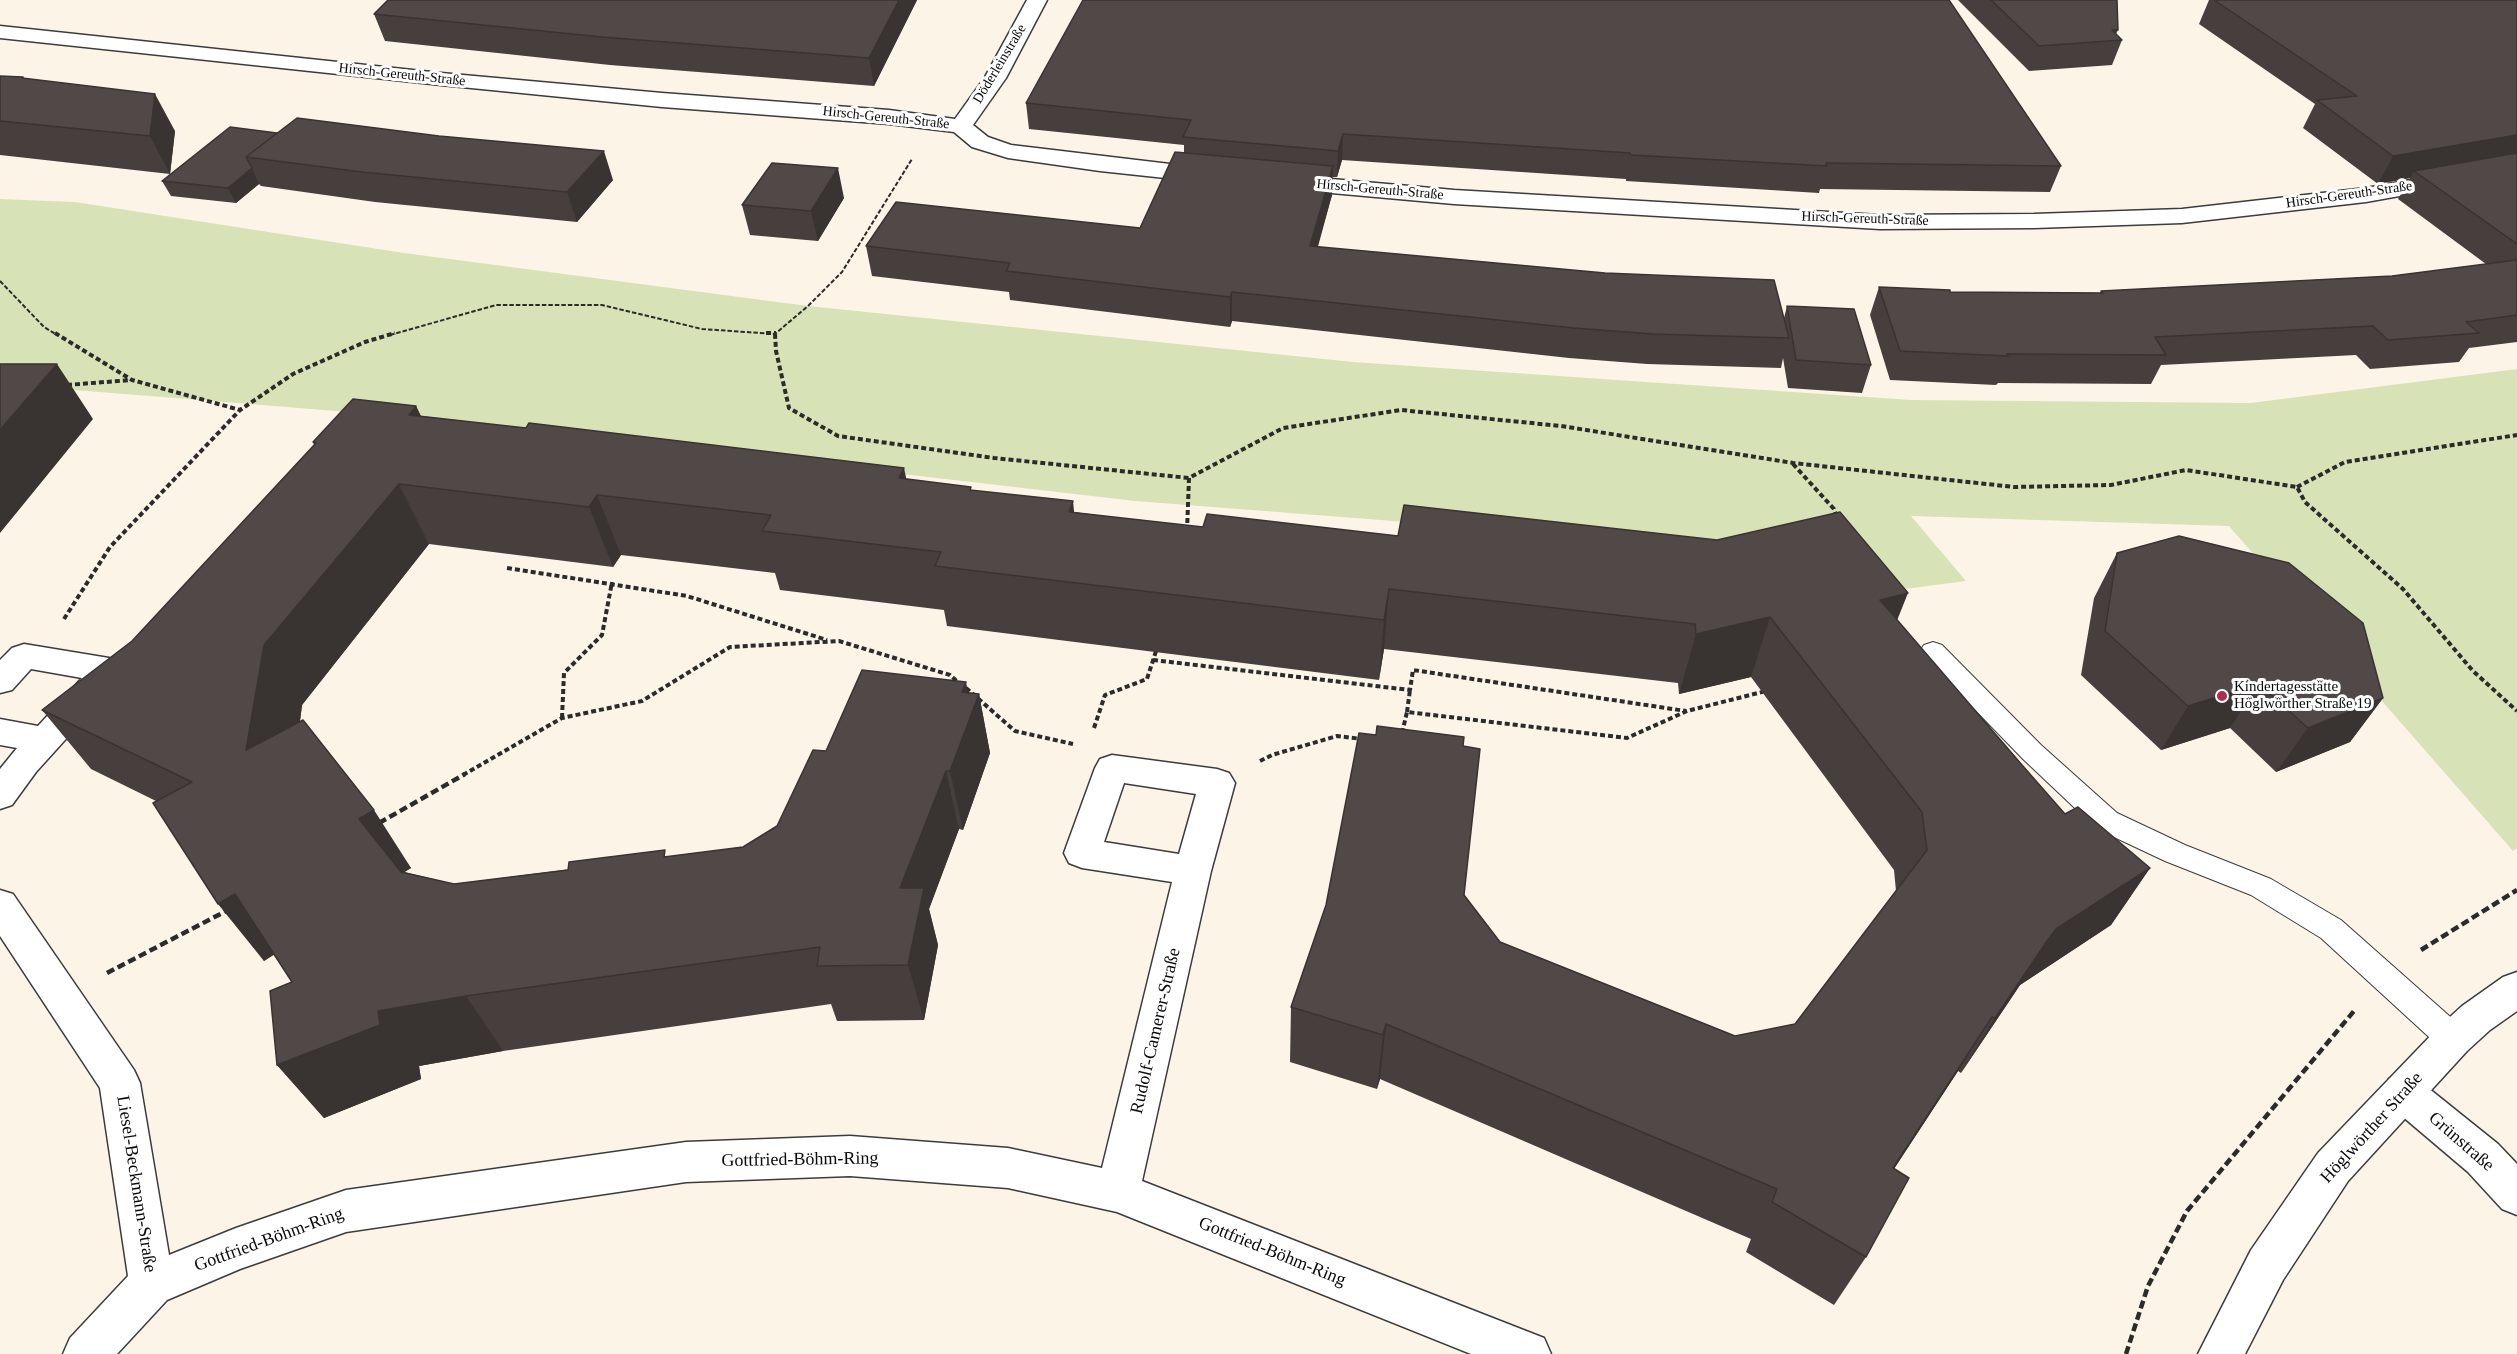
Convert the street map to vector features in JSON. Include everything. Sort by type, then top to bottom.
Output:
[{"type":"street","name":"Döderleinstraße","points":[[961,126],[995,78],[1037,0]]},
{"type":"street","name":"Hirsch-Gereuth-Straße","points":[[0,32],[441,79],[662,100],[889,117],[961,126],[980,142],[1008,151],[1100,164],[1232,178]]},
{"type":"street","name":"Hirsch-Gereuth-Straße","points":[[1267,180],[1454,197],[1880,222],[2034,221],[2182,216],[2366,195],[2517,168]]},
{"type":"street","points":[[0,681],[24,656],[109,670],[45,740],[0,795]]},
{"type":"street","points":[[0,732],[45,740]]},
{"type":"street","points":[[1193,870],[1082,853],[1112,768],[1217,783]]},
{"type":"street","name":"Rudolf-Camerer-Straße","points":[[1118,1192],[1193,870],[1217,783]]},
{"type":"street","name":"Liesel-Beckmann-Straße","points":[[0,905],[120,1083],[151,1284]]},
{"type":"street","name":"Höglwörther Straße","points":[[2221,1354],[2267,1265],[2334,1167],[2453,1039],[2476,1018],[2517,989]]},
{"type":"street","name":"Grünstraße","points":[[2403,1092],[2483,1158],[2517,1195]]},
{"type":"street","name":"Gottfried-Böhm-Ring","points":[[86,1354],[151,1284],[236,1249],[346,1211],[686,1162],[850,1156],[1008,1168],[1118,1192],[1528,1354]]},
{"type":"lane","points":[[1933,651],[2032,752],[2107,821],[2175,853],[2261,886],[2331,929],[2453,1039]]},
{"type":"path","points":[[39,658],[110,547],[240,410],[293,374],[365,342],[496,305],[602,305],[702,328],[775,334],[808,306],[842,272],[919,147],[961,126]]},
{"type":"path","points":[[0,281],[44,327],[132,380],[240,410]]},
{"type":"path","points":[[775,334],[776,351],[789,408],[838,436],[994,458],[1190,478],[1283,428],[1401,410],[1561,426],[1792,463],[2014,487],[2111,485],[2186,470],[2297,487],[2345,462],[2517,435]]},
{"type":"path","points":[[66,385],[132,380]]},
{"type":"path","points":[[1792,463],[1834,509],[1838,519]]},
{"type":"path","points":[[1187,534],[1190,478]]},
{"type":"path","points":[[2297,487],[2306,502],[2403,589],[2473,671],[2517,711]]},
{"type":"path","points":[[507,568],[612,582],[687,596],[830,641]]},
{"type":"path","points":[[562,718],[564,673],[602,635],[612,582]]},
{"type":"path","points":[[377,824],[562,718],[642,701],[730,647],[839,640],[950,675],[1016,731],[1077,745]]},
{"type":"path","points":[[1091,736],[1105,695],[1147,679],[1160,640]]},
{"type":"path","points":[[1153,660],[1410,690]]},
{"type":"path","points":[[1400,745],[1413,670],[1687,711]]},
{"type":"path","points":[[1407,712],[1627,738],[1687,711],[1775,688]]},
{"type":"path","points":[[1217,783],[1272,755],[1337,736],[1368,740]]},
{"type":"path","points":[[2126,1354],[2148,1286],[2187,1211],[2384,975],[2517,890]]},
{"type":"path","points":[[62,996],[237,905]]},
{"type":"green space","points":[[0,199],[75,202],[404,253],[808,306],[1353,362],[1911,400],[2251,403],[2517,369],[2517,848],[2513,851],[2229,526],[1911,516],[1966,581],[1859,595],[1785,537],[1664,542],[1135,501],[411,417],[0,384]]},
{"type":"building","points":[[388,0],[899,0],[869,58],[602,37],[374,14]]},
{"type":"building","points":[[1083,0],[1949,0],[2061,166],[1826,163],[1827,166],[1631,155],[1630,153],[1343,134],[1338,151],[1183,137],[1191,120],[1026,103]]},
{"type":"building","points":[[1991,0],[2117,0],[2118,30],[2112,30],[2122,40],[2039,46]]},
{"type":"building","points":[[2214,0],[2517,0],[2517,135],[2393,156],[2317,100],[2357,96]]},
{"type":"building","points":[[0,76],[155,94],[150,136],[0,121]]},
{"type":"building","points":[[297,118],[439,136],[604,151],[567,192],[362,172],[246,157]]},
{"type":"building","points":[[230,127],[277,133],[246,157],[252,168],[228,188],[162,181]]},
{"type":"building","points":[[1175,152],[1333,166],[1310,246],[1605,273],[1774,280],[1789,338],[1653,334],[1574,328],[1232,292],[1230,297],[1006,271],[1010,263],[866,246],[896,202],[1140,228]]},
{"type":"building","points":[[2517,153],[2517,244],[2414,171]]},
{"type":"building","points":[[772,163],[838,168],[811,211],[742,205]]},
{"type":"building","points":[[2517,260],[2517,315],[2466,322],[2479,333],[2388,340],[2373,326],[2155,337],[2166,355],[2007,354],[2008,356],[1900,351],[1879,287],[1950,290],[1950,292],[2103,293],[2101,291],[2392,276]]},
{"type":"building","points":[[1787,306],[1854,309],[1871,365],[1796,360]]},
{"type":"building","points":[[0,364],[57,364],[0,430]]},
{"type":"building","points":[[353,399],[416,406],[409,415],[526,428],[529,423],[904,468],[899,478],[971,487],[970,490],[1073,501],[1069,512],[1203,527],[1207,514],[1398,536],[1404,505],[1717,540],[1840,512],[1908,593],[1880,600],[2022,765],[2065,814],[2078,807],[2150,868],[2056,929],[2047,941],[1995,1018],[1992,1017],[1893,1168],[1909,1178],[1866,1257],[1772,1202],[1777,1189],[1386,1024],[1383,1035],[1291,1007],[1326,905],[1359,733],[1376,735],[1377,726],[1464,737],[1463,746],[1480,749],[1464,895],[1500,942],[1735,1036],[1795,1024],[1927,850],[1922,812],[1770,617],[1696,634],[1695,624],[1389,589],[1384,620],[935,566],[941,552],[762,531],[771,515],[597,495],[589,507],[399,484],[264,645],[246,750],[303,720],[374,810],[359,819],[401,872],[454,884],[568,870],[569,862],[665,850],[664,857],[743,847],[777,826],[813,750],[826,751],[862,670],[966,682],[962,692],[979,694],[950,771],[946,771],[900,888],[924,888],[908,965],[817,966],[820,947],[466,996],[378,1011],[380,1025],[277,1065],[270,991],[292,982],[235,894],[218,904],[153,803],[192,782],[42,710],[132,641],[316,443],[313,442]]},
{"type":"building","points":[[2179,536],[2289,563],[2363,623],[2383,698],[2308,728],[2259,684],[2188,706],[2105,631],[2117,553]]},
{"type":"place","name":"Kindertagesstätte Höglwörther Straße 19","points":[[2222,696]]}]
